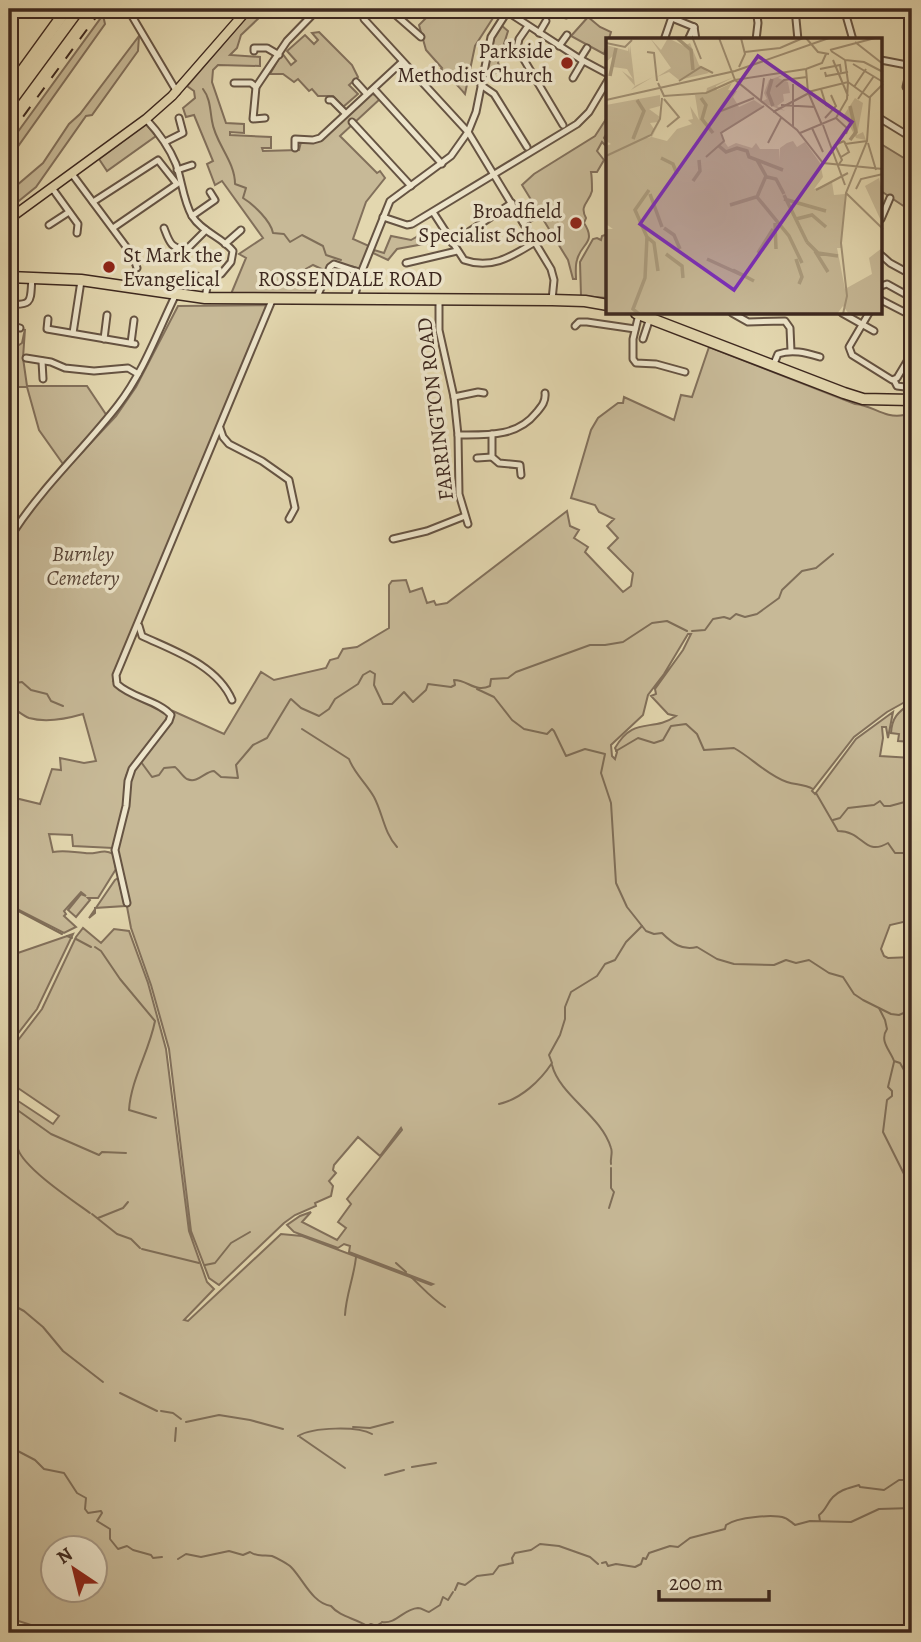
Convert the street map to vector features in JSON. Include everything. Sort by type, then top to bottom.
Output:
[{"type":"highway","points":[[9,91],[69,9]]},
{"type":"highway","points":[[9,104],[79,9]]},
{"type":"highway","name":"ROSSENDALE ROAD","points":[[9,277],[81,280],[205,299],[552,300],[606,304]]},
{"type":"highway","points":[[641,315],[863,399],[912,400]]},
{"type":"main road","points":[[9,219],[146,119],[177,92],[248,9]]},
{"type":"street","points":[[265,118],[253,119],[256,87],[287,41],[318,9]]},
{"type":"street","points":[[389,9],[421,37]]},
{"type":"street","points":[[553,9],[566,15],[574,9]]},
{"type":"street","points":[[665,9],[694,27],[696,38]]},
{"type":"street","points":[[673,14],[695,9]]},
{"type":"street","points":[[756,9],[756,38]]},
{"type":"street","points":[[799,38],[795,11],[825,9]]},
{"type":"street","points":[[841,9],[845,12],[852,38]]},
{"type":"street","points":[[354,298],[361,273],[390,201],[442,164],[461,144],[468,132],[476,112],[491,37],[505,10],[581,60],[606,73]]},
{"type":"street","points":[[128,11],[177,92]]},
{"type":"street","points":[[665,38],[673,14]]},
{"type":"street","points":[[364,19],[468,132],[555,280],[552,300]]},
{"type":"street","points":[[539,33],[546,22]]},
{"type":"street","points":[[528,26],[519,38],[517,48],[563,125]]},
{"type":"street","points":[[689,38],[694,27]]},
{"type":"street","points":[[559,46],[567,35]]},
{"type":"street","points":[[254,51],[254,48],[267,48],[279,55]]},
{"type":"street","points":[[573,78],[587,48]]},
{"type":"street","points":[[883,60],[911,66],[906,87]]},
{"type":"street","points":[[295,148],[295,139],[320,138],[402,62]]},
{"type":"street","points":[[356,82],[366,93]]},
{"type":"street","points":[[234,83],[251,83],[256,87]]},
{"type":"street","points":[[383,217],[407,225],[433,212],[577,124],[589,111],[606,83]]},
{"type":"street","points":[[481,85],[494,94],[527,147]]},
{"type":"street","points":[[374,89],[442,164]]},
{"type":"street","points":[[329,100],[345,113]]},
{"type":"street","points":[[165,142],[183,133],[179,118]]},
{"type":"street","points":[[146,119],[165,142],[192,216],[233,251],[231,262],[221,274]]},
{"type":"street","points":[[883,120],[912,138]]},
{"type":"street","points":[[352,122],[411,186]]},
{"type":"street","points":[[93,202],[158,160],[177,184],[113,228]]},
{"type":"street","points":[[177,170],[192,165]]},
{"type":"street","points":[[72,174],[133,256],[137,268]]},
{"type":"street","points":[[52,188],[78,225],[77,233]]},
{"type":"street","points":[[192,216],[215,200],[210,192]]},
{"type":"street","points":[[883,209],[890,198]]},
{"type":"street","points":[[452,243],[512,204]]},
{"type":"street","points":[[49,225],[69,212]]},
{"type":"street","points":[[433,212],[457,251],[464,260],[472,263],[501,262],[535,242]]},
{"type":"street","points":[[523,222],[537,214]]},
{"type":"street","points":[[163,228],[172,246],[178,250],[187,249],[206,230]]},
{"type":"street","points":[[225,244],[241,230]]},
{"type":"street","points":[[406,263],[457,251]]},
{"type":"street","points":[[883,257],[912,275]]},
{"type":"street","points":[[317,298],[330,267],[334,264],[361,273]]},
{"type":"street","points":[[197,276],[198,283],[207,287],[205,299]]},
{"type":"street","points":[[9,310],[9,304],[24,306],[30,300],[32,278]]},
{"type":"street","points":[[73,333],[81,280]]},
{"type":"street","points":[[883,285],[887,284],[905,294]]},
{"type":"street","points":[[14,531],[40,494],[120,403],[138,374],[176,294]]},
{"type":"street","points":[[127,903],[115,850],[126,806],[128,781],[132,769],[169,722],[171,715],[163,708],[125,692],[115,680],[274,299]]},
{"type":"street","name":"FARRINGTON ROAD","points":[[439,299],[439,330],[454,397],[458,435],[459,494],[468,524]]},
{"type":"street","points":[[883,301],[912,316]]},
{"type":"street","points":[[104,339],[107,315]]},
{"type":"street","points":[[638,315],[631,350],[632,359],[636,363],[656,364],[685,372]]},
{"type":"street","points":[[736,315],[748,322],[785,321],[790,328],[791,351]]},
{"type":"street","points":[[845,315],[874,331]]},
{"type":"street","points":[[868,315],[849,351],[888,379],[894,380]]},
{"type":"street","points":[[643,339],[650,318]]},
{"type":"street","points":[[48,319],[47,329],[133,344],[134,320]]},
{"type":"street","points":[[575,326],[579,322],[587,322],[635,329]]},
{"type":"street","points":[[9,325],[20,328]]},
{"type":"street","points":[[773,366],[778,354],[791,351],[820,358]]},
{"type":"street","points":[[894,380],[912,353]]},
{"type":"street","points":[[28,360],[94,371],[128,368],[138,374]]},
{"type":"street","points":[[107,369],[108,360]]},
{"type":"street","points":[[42,361],[43,379]]},
{"type":"street","points":[[894,380],[897,386],[901,387],[912,383]]},
{"type":"street","points":[[454,397],[484,393]]},
{"type":"street","points":[[458,435],[514,431],[529,422],[545,400],[545,393]]},
{"type":"street","points":[[220,428],[229,444],[289,480],[295,508],[289,519]]},
{"type":"street","points":[[492,434],[492,457]]},
{"type":"street","points":[[477,458],[492,457],[499,463],[520,466],[521,475]]},
{"type":"street","name":"FARRINGTON ROAD","points":[[393,539],[427,531],[465,516]]},
{"type":"street","points":[[138,623],[142,635],[218,678],[232,700]]},
{"type":"green space","points":[[253,9],[261,16],[241,35],[237,48],[230,55],[260,57],[260,66],[218,65],[213,70],[212,82],[226,123],[244,124],[244,133],[230,132],[230,135],[271,137],[271,148],[262,148],[263,151],[299,150],[301,142],[315,142],[371,93],[381,98],[340,136],[385,178],[366,202],[353,239],[369,246],[361,269],[333,262],[328,272],[313,265],[306,269],[303,276],[306,283],[317,288],[317,293],[231,294],[246,258],[239,254],[263,238],[222,181],[215,185],[207,164],[213,161],[194,115],[186,117],[183,108],[195,98],[194,91],[187,86]]},
{"type":"green space","points":[[435,9],[481,9],[493,18],[475,46],[465,94],[426,50],[419,25]]},
{"type":"green space","points":[[103,15],[105,24],[9,159],[9,144]]},
{"type":"green space","points":[[588,17],[611,32],[609,38],[606,38],[604,54],[571,36]]},
{"type":"green space","points":[[501,25],[508,31],[498,63],[503,70],[484,78],[494,38]]},
{"type":"green space","points":[[319,32],[352,65],[358,77],[349,85],[358,94],[343,107],[333,96],[318,96],[312,89],[309,91],[298,79],[294,82],[283,74],[270,74],[282,53],[291,65],[296,61],[287,51],[305,35],[314,44],[318,40],[312,33]]},
{"type":"green space","points":[[139,36],[138,51],[92,115],[86,116],[36,187],[9,209],[9,192],[43,163],[69,124],[80,114]]},
{"type":"green space","name":"Broadfield Specialist School","points":[[606,119],[606,146],[602,142],[597,151],[604,160],[597,172],[591,172],[592,191],[584,207],[584,223],[589,239],[579,254],[576,279],[573,279],[568,260],[522,185],[534,174],[595,136]]},
{"type":"green space","points":[[146,124],[156,136],[107,171],[99,159]]},
{"type":"green space","points":[[883,145],[912,163],[911,211],[883,192]]},
{"type":"green space","points":[[427,231],[432,241],[397,249],[388,260],[373,253],[374,250],[384,253],[391,236],[411,240]]},
{"type":"green space","points":[[606,235],[606,298],[581,296],[580,262],[593,239],[601,240]]},
{"type":"green space","name":"Burnley Cemetery","points":[[271,305],[113,681],[130,696],[165,711],[168,717],[126,776],[124,804],[113,848],[73,846],[72,835],[49,834],[53,852],[109,852],[113,854],[116,869],[98,898],[88,898],[90,900],[76,917],[68,910],[81,894],[86,896],[81,892],[64,911],[64,916],[76,927],[64,933],[9,905],[9,806],[15,798],[40,804],[52,769],[61,770],[60,758],[84,763],[96,761],[83,714],[43,720],[27,717],[9,706],[9,544],[39,498],[116,416],[136,387],[178,306]]},
{"type":"green space","points":[[25,329],[23,358],[27,386],[87,386],[107,416],[63,464],[39,430],[27,387],[9,387],[9,343],[22,343]]},
{"type":"green space","points":[[709,347],[855,404],[884,414],[904,415],[906,430],[912,435],[912,698],[887,712],[854,737],[812,791],[815,794],[856,739],[893,712],[888,738],[886,727],[882,727],[880,756],[912,758],[912,920],[890,925],[881,949],[888,958],[912,957],[912,1633],[56,1633],[9,1618],[9,1095],[53,1124],[59,1116],[15,1086],[17,1082],[9,1075],[9,1052],[42,1009],[76,937],[83,928],[101,943],[114,929],[129,931],[148,983],[166,1049],[189,1231],[207,1282],[214,1289],[184,1320],[188,1321],[281,1234],[302,1236],[433,1284],[349,1252],[350,1246],[344,1244],[338,1248],[294,1232],[287,1225],[311,1212],[302,1222],[337,1240],[346,1228],[338,1222],[351,1204],[347,1199],[402,1130],[401,1128],[380,1156],[358,1137],[334,1165],[333,1170],[336,1173],[329,1181],[333,1186],[331,1196],[284,1223],[219,1285],[209,1278],[191,1231],[169,1049],[131,928],[118,859],[122,815],[133,772],[172,718],[173,711],[224,734],[261,672],[274,680],[326,668],[330,660],[338,658],[343,649],[357,647],[389,628],[389,585],[392,581],[406,580],[410,592],[422,588],[427,603],[447,603],[567,511],[570,526],[579,530],[574,538],[588,547],[585,552],[623,592],[631,586],[633,573],[608,548],[618,538],[607,526],[614,519],[599,512],[595,505],[571,498],[591,430],[598,418],[618,403],[623,403],[624,397],[674,420],[681,395],[692,397]],"holes":[[[688,634],[691,634],[655,689],[656,694],[651,696],[668,714],[676,716],[659,724],[629,731],[615,748],[615,759],[611,745],[643,715],[648,695]]]},
{"type":"green space","points":[[912,702],[912,742],[898,741],[899,734],[891,733],[893,722]]},
{"type":"green space","points":[[118,878],[125,906],[96,908],[115,880]]},
{"type":"green space","points":[[73,934],[37,1009],[9,1045],[9,956]]},
{"type":"waterway","points":[[203,89],[214,129],[232,168],[235,184],[246,188],[243,198],[261,213],[273,233],[284,234],[290,242],[302,235],[323,246],[326,255],[341,260]]},
{"type":"waterway","points":[[692,631],[705,630],[713,619],[730,619],[736,614],[745,617],[757,614],[779,598],[782,590],[802,571],[816,568],[833,554]]},
{"type":"waterway","points":[[141,762],[152,777],[159,775],[164,768],[175,767],[191,780],[214,771],[221,777],[238,778],[236,765],[253,745],[267,738],[291,699],[301,708],[319,716],[329,709],[335,699],[358,684],[363,675],[370,671],[375,674],[374,685],[383,704],[392,704],[404,692],[413,702],[426,690],[428,684],[451,687],[455,685],[454,680],[485,688],[490,686],[491,679],[508,678],[516,672],[590,645],[623,642],[652,623],[667,621],[687,631]]},
{"type":"waterway","points":[[9,684],[22,682],[31,690],[47,694],[51,701],[63,706]]},
{"type":"waterway","points":[[477,689],[494,697],[512,720],[524,729],[547,734],[552,729],[566,756],[585,749],[605,754],[601,773],[611,803],[616,883],[627,907],[646,931],[662,933],[678,945],[697,947],[717,959],[734,964],[774,965],[786,960],[796,963],[809,960],[829,973],[843,977],[854,994],[863,1000],[891,1014],[906,1012],[912,1015]]},
{"type":"waterway","points":[[616,751],[638,738],[654,743],[663,740],[671,726],[686,724],[697,734],[704,750],[734,748],[780,779],[813,789]]},
{"type":"waterway","points":[[302,729],[349,759],[374,797],[389,836],[397,847]]},
{"type":"waterway","points":[[816,793],[838,831],[847,832],[874,847],[888,843],[895,853],[912,853]]},
{"type":"waterway","points":[[833,820],[840,818],[848,808],[874,805],[880,801],[884,806],[890,806],[912,800]]},
{"type":"waterway","points":[[9,906],[62,934]]},
{"type":"waterway","points":[[499,1104],[522,1094],[547,1070],[552,1063],[549,1055],[560,1035],[571,992],[597,976],[605,964],[615,960],[626,942],[642,926]]},
{"type":"waterway","points":[[67,936],[72,938]]},
{"type":"waterway","points":[[76,939],[91,947]]},
{"type":"waterway","points":[[95,947],[101,951],[155,1021],[133,1087],[129,1110],[156,1118]]},
{"type":"waterway","points":[[879,1008],[887,1029],[884,1038],[886,1045],[894,1061],[900,1063],[912,1084]]},
{"type":"waterway","points":[[894,1062],[888,1087],[892,1096],[887,1100],[883,1132],[904,1174],[908,1205],[912,1209]]},
{"type":"waterway","points":[[552,1065],[563,1086],[606,1136],[612,1150],[611,1164]]},
{"type":"waterway","points":[[9,1104],[51,1134],[99,1155],[102,1152],[126,1153]]},
{"type":"waterway","points":[[9,1143],[16,1147]]},
{"type":"waterway","points":[[18,1149],[39,1174],[90,1213]]},
{"type":"waterway","points":[[609,1208],[614,1192],[611,1188],[611,1168]]},
{"type":"waterway","points":[[98,1218],[123,1208],[128,1202]]},
{"type":"waterway","points":[[92,1214],[117,1234],[131,1239],[140,1248]]},
{"type":"waterway","points":[[205,1265],[215,1263],[231,1243],[250,1232]]},
{"type":"waterway","points":[[142,1249],[199,1263]]},
{"type":"waterway","points":[[345,1315],[356,1257]]},
{"type":"waterway","points":[[396,1263],[406,1272]]},
{"type":"waterway","points":[[909,1293],[912,1269]]},
{"type":"waterway","points":[[411,1277],[445,1307]]},
{"type":"waterway","points":[[909,1297],[908,1316],[912,1335]]},
{"type":"waterway","points":[[9,1303],[24,1311],[43,1327],[63,1351],[103,1382]]},
{"type":"waterway","points":[[120,1393],[157,1411]]},
{"type":"waterway","points":[[161,1411],[173,1413],[181,1419]]},
{"type":"waterway","points":[[186,1422],[219,1415],[283,1429]]},
{"type":"waterway","points":[[353,1427],[370,1428],[393,1422]]},
{"type":"waterway","points":[[175,1441],[176,1428]]},
{"type":"waterway","points":[[298,1436],[335,1429],[372,1434]]},
{"type":"waterway","points":[[300,1437],[345,1468]]},
{"type":"waterway","points":[[9,1440],[14,1449],[35,1460],[44,1469],[64,1473],[77,1493],[86,1498],[85,1509],[88,1513],[101,1511],[97,1521],[110,1529],[110,1539],[118,1549],[127,1546],[153,1558],[162,1557]]},
{"type":"waterway","points":[[412,1467],[436,1463]]},
{"type":"waterway","points":[[385,1475],[404,1470]]},
{"type":"waterway","points":[[820,1521],[819,1515],[842,1490],[859,1485],[884,1490],[899,1480],[912,1480]]},
{"type":"waterway","points":[[602,1563],[606,1562],[608,1566],[616,1564],[635,1567],[641,1564],[649,1553],[670,1546],[678,1547],[690,1538],[725,1529],[731,1522],[747,1518],[780,1517],[795,1525],[810,1521],[851,1522],[879,1509],[912,1508]]},
{"type":"waterway","points":[[455,1590],[458,1583],[465,1585],[477,1576],[493,1574],[499,1566],[513,1563],[515,1553],[531,1550],[540,1544],[559,1546],[590,1557],[598,1564]]},
{"type":"waterway","points":[[178,1559],[186,1554],[201,1557],[229,1551],[243,1555],[250,1552],[272,1556],[291,1567],[313,1596],[324,1604],[367,1626],[381,1623]]},
{"type":"waterway","points":[[382,1622],[392,1621],[413,1609],[429,1612],[440,1605],[443,1597],[448,1600],[453,1592]]},
{"type":"railway","points":[[9,136],[102,9]]},
{"type":"place","name":"Parkside Methodist Church","points":[[567,63]]},
{"type":"place","name":"Broadfield Specialist School","points":[[576,223]]},
{"type":"place","name":"St Mark the Evangelical","points":[[109,267]]}]
